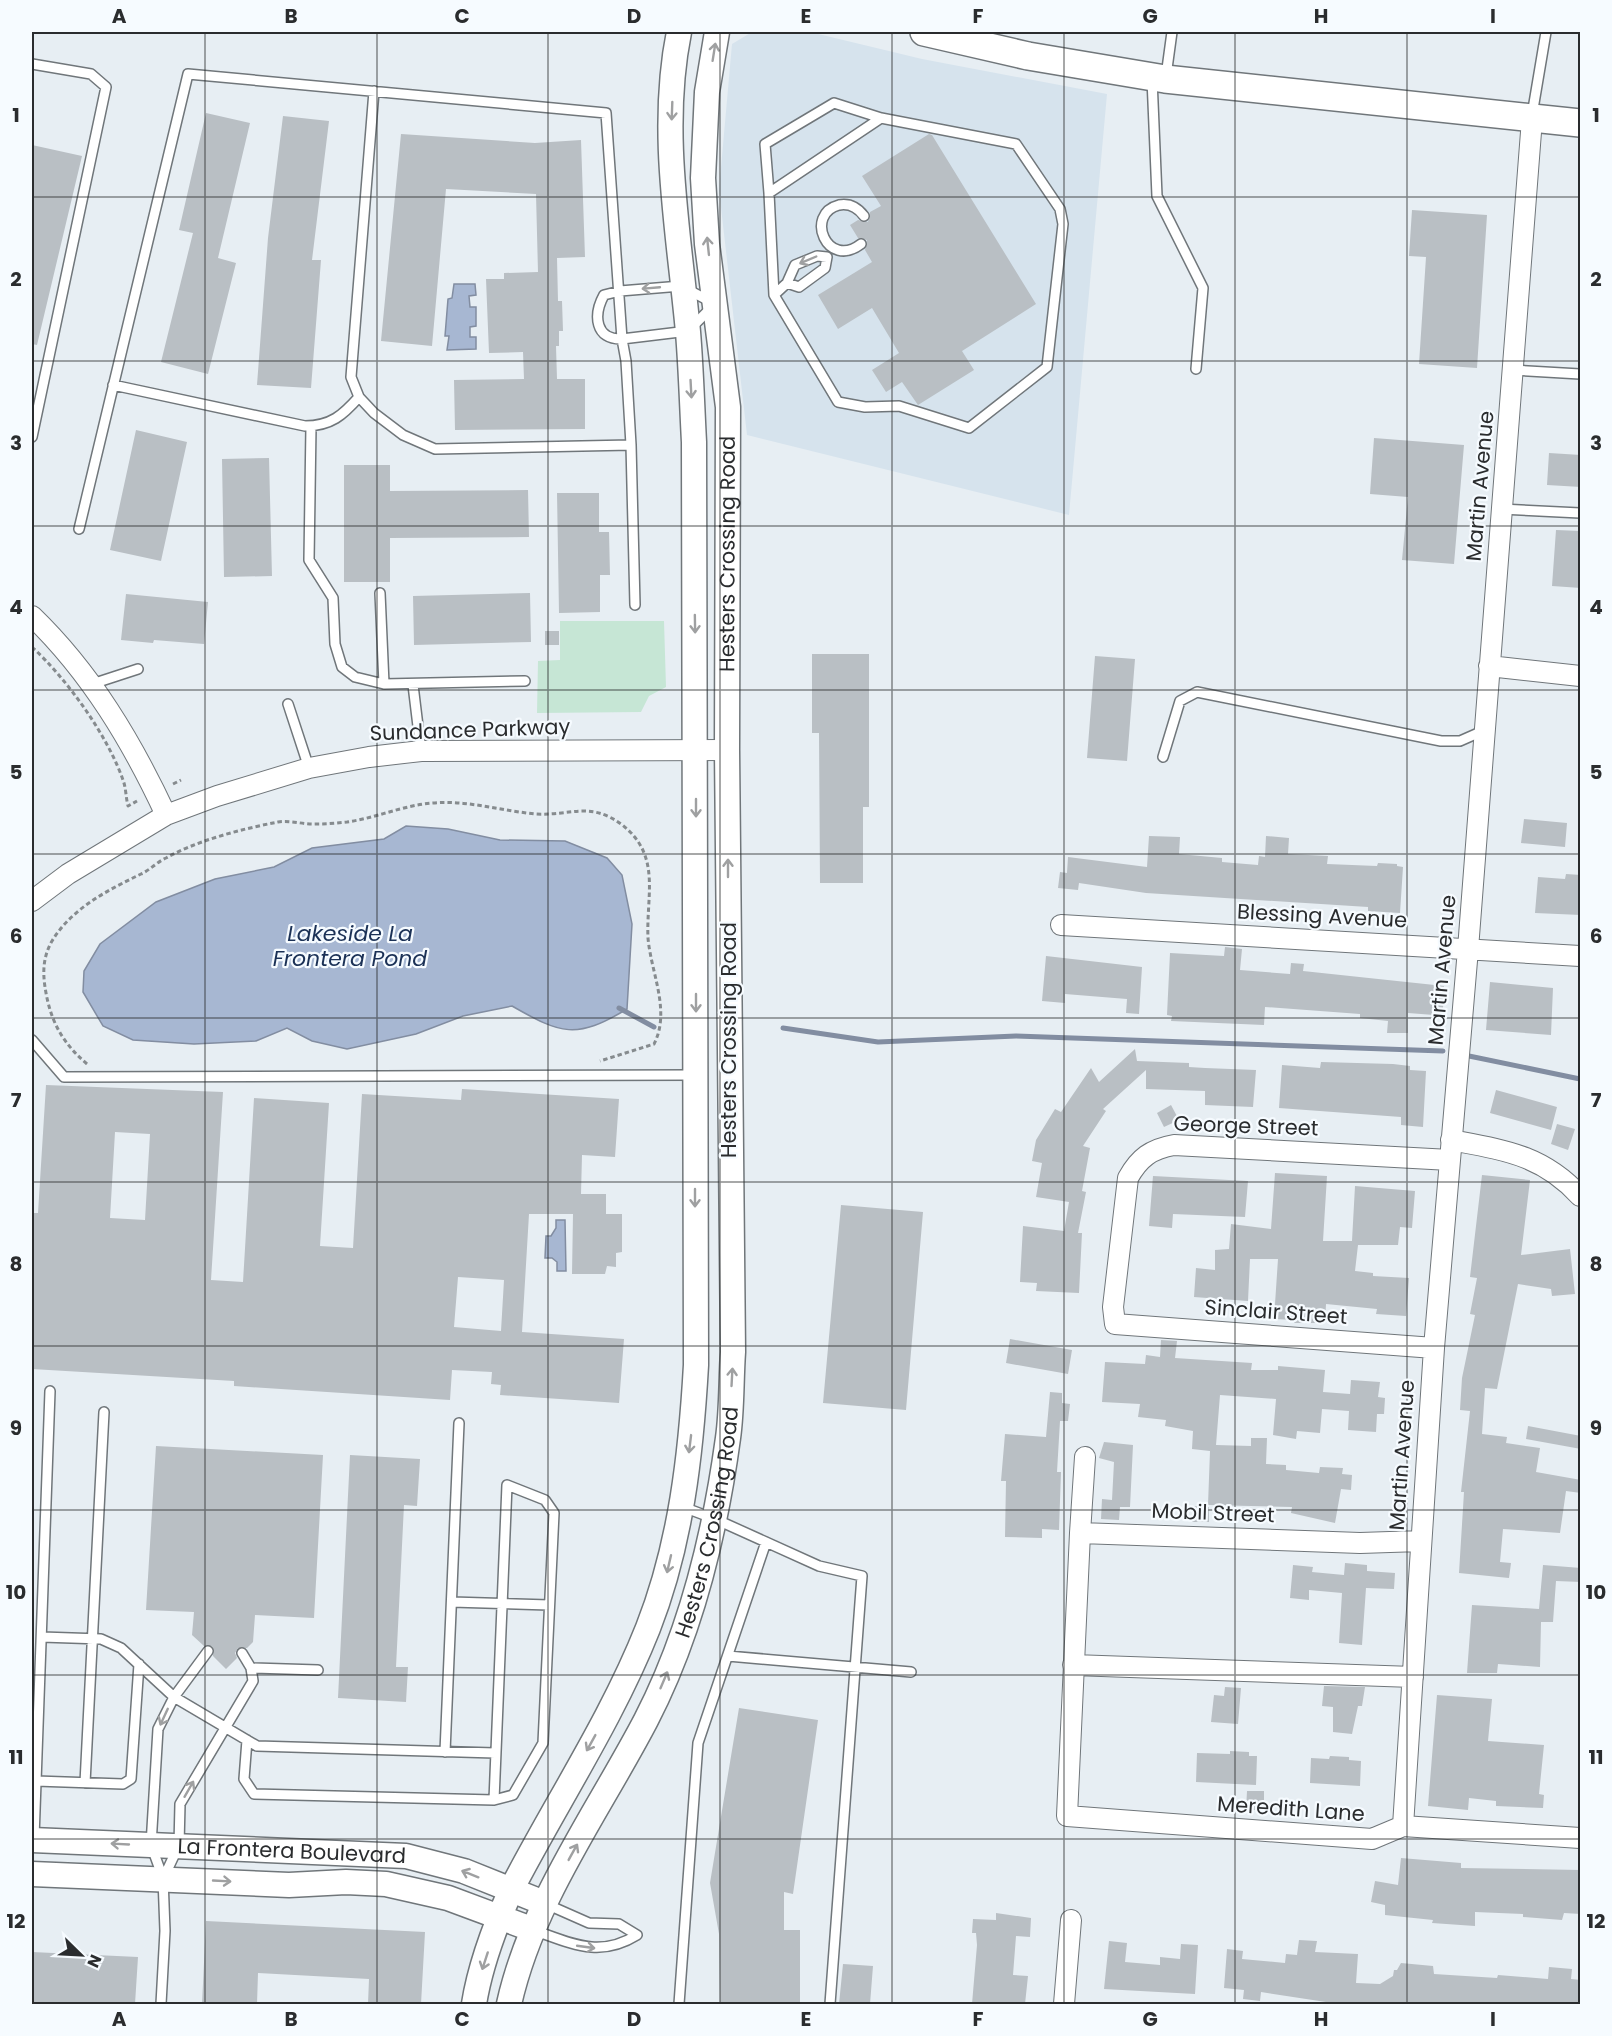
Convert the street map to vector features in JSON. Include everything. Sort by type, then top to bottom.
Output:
[{"type":"main road","points":[[924,32],[1028,56],[1158,78],[1581,123]]},
{"type":"street","name":"Hesters Crossing Road","points":[[474,2004],[499,1918],[511,1890],[627,1676],[648,1628],[665,1578],[682,1507],[693,1425],[696,1365],[694,441],[688,331],[681,286],[672,179],[671,110],[680,32]]},
{"type":"street","name":"Hesters Crossing Road","points":[[509,2004],[544,1903],[647,1718],[663,1682],[688,1614],[715,1519],[729,1436],[733,1352],[727,750],[728,407],[703,178],[707,92],[717,32]]},
{"type":"street","name":"Martin Avenue","points":[[1403,1826],[1434,1348],[1468,949],[1532,119]]},
{"type":"street","points":[[672,179],[685,198],[691,272],[697,290],[715,304]]},
{"type":"street","points":[[32,616],[62,645],[119,724],[166,815]]},
{"type":"street","points":[[1489,666],[1581,676]]},
{"type":"street","name":"Sundance Parkway","points":[[32,901],[68,874],[166,815],[217,796],[309,768],[369,757],[421,752],[727,750]]},
{"type":"street","name":"Blessing Avenue","points":[[1061,925],[1581,956]]},
{"type":"street","name":"George Street","points":[[1115,1324],[1113,1307],[1126,1186],[1136,1165],[1146,1155],[1159,1148],[1174,1145],[1511,1151],[1544,1165],[1566,1181],[1581,1196]]},
{"type":"street","name":"Sinclair Street","points":[[1115,1324],[1434,1348]]},
{"type":"street","points":[[1085,1457],[1073,1665],[1413,1677]]},
{"type":"street","name":"Mobil Street","points":[[1080,1533],[1360,1543],[1420,1541]]},
{"type":"street","name":"Meredith Lane","points":[[1073,1665],[1067,1816],[1372,1839],[1403,1826],[1581,1838]]},
{"type":"street","name":"La Frontera Boulevard","points":[[33,1840],[406,1856],[446,1864],[544,1903]]},
{"type":"street","name":"La Frontera Boulevard","points":[[32,1874],[289,1885],[346,1882],[386,1884],[448,1898],[534,1930]]},
{"type":"street","points":[[1064,2004],[1071,1920]]},
{"type":"lane","points":[[1172,32],[1158,78],[1157,196],[1203,288],[1196,369]]},
{"type":"lane","points":[[1532,119],[1546,32]]},
{"type":"lane","points":[[32,64],[91,74],[106,87],[32,437]]},
{"type":"lane","points":[[79,529],[188,74],[606,112],[622,339],[626,360],[631,445],[635,605]]},
{"type":"lane","points":[[374,91],[351,377],[359,397],[374,413],[403,435],[435,449],[631,445]]},
{"type":"lane","points":[[834,103],[881,118],[1016,144],[1060,209],[1063,224],[1047,368],[969,428],[899,406],[865,407],[838,402],[774,295],[765,144],[834,103]]},
{"type":"lane","points":[[769,193],[881,118]]},
{"type":"lane","points":[[861,244],[848,251],[833,248],[823,237],[821,229],[822,222],[831,209],[845,205],[853,206],[864,216]]},
{"type":"lane","points":[[787,283],[799,287],[825,268],[827,257],[833,248]]},
{"type":"lane","points":[[774,295],[787,283],[795,266],[817,255],[827,257]]},
{"type":"lane","points":[[681,286],[715,304],[688,331],[622,339],[604,336],[598,311],[604,296],[620,291],[681,286]]},
{"type":"lane","points":[[1514,370],[1581,374]]},
{"type":"lane","points":[[114,385],[311,426],[323,426],[342,416],[359,397]]},
{"type":"lane","points":[[311,426],[309,560],[333,598],[335,644],[342,667],[355,677],[384,684],[525,681]]},
{"type":"lane","points":[[1501,509],[1581,513]]},
{"type":"lane","points":[[380,593],[384,684]]},
{"type":"lane","points":[[92,684],[138,669]]},
{"type":"lane","points":[[412,685],[421,752]]},
{"type":"lane","points":[[1163,757],[1180,701],[1197,692],[1441,741],[1461,741],[1485,730]]},
{"type":"lane","points":[[288,704],[309,768]]},
{"type":"lane","points":[[32,1040],[64,1077],[696,1075]]},
{"type":"lane","points":[[33,1840],[50,1391]]},
{"type":"lane","points":[[85,1783],[104,1412]]},
{"type":"lane","points":[[445,1752],[459,1423]]},
{"type":"lane","points":[[247,1740],[244,1779],[254,1794],[494,1800],[513,1795],[543,1743],[554,1514],[545,1500],[507,1485],[494,1800]]},
{"type":"lane","points":[[682,1507],[715,1519],[819,1566],[862,1576],[830,2004]]},
{"type":"lane","points":[[680,2004],[698,1743],[766,1542]]},
{"type":"lane","points":[[452,1602],[549,1605]]},
{"type":"lane","points":[[42,1637],[101,1639],[121,1648],[174,1697],[257,1746],[495,1753]]},
{"type":"lane","points":[[161,2004],[165,1931],[163,1878],[151,1845],[159,1729],[174,1697],[208,1651]]},
{"type":"lane","points":[[163,1878],[179,1845],[180,1804],[252,1681],[251,1668],[242,1653]]},
{"type":"lane","points":[[728,1656],[911,1672]]},
{"type":"lane","points":[[36,1781],[123,1784],[131,1779],[139,1664]]},
{"type":"lane","points":[[251,1668],[318,1671]]},
{"type":"lane","points":[[534,1930],[587,1949],[620,1946],[637,1935],[619,1924],[590,1923],[544,1903]]},
{"type":"path","points":[[32,647],[56,673],[93,724],[119,770],[128,806],[137,801]]},
{"type":"path","points":[[173,784],[181,780]]},
{"type":"path","points":[[102,1077],[61,1038],[50,1012],[42,973],[52,942],[84,907],[117,884],[143,873],[165,858],[222,837],[279,822],[316,825],[348,822],[433,803],[466,803],[536,814],[557,814],[575,809],[599,812],[622,825],[641,846],[650,869],[649,955],[661,1020],[660,1032],[654,1044],[591,1063]]},
{"type":"shaded area","points":[[752,32],[810,32],[922,59],[1107,94],[1069,515],[747,435],[719,190],[732,44]]},
{"type":"green space","points":[[560,621],[664,621],[666,687],[649,696],[641,712],[537,713],[538,661],[560,660]]},
{"type":"water","points":[[454,284],[475,284],[476,295],[469,296],[470,307],[476,307],[476,326],[470,327],[470,337],[476,337],[476,349],[447,350],[449,336],[445,336],[448,299],[452,298]]},
{"type":"water","name":"Lakeside La Frontera Pond","points":[[406,826],[448,829],[500,840],[565,841],[607,858],[622,875],[632,924],[627,1009],[594,1026],[569,1030],[543,1023],[512,1006],[463,1016],[416,1034],[347,1049],[312,1041],[287,1028],[256,1041],[194,1044],[133,1040],[103,1026],[83,992],[84,971],[100,944],[156,902],[215,879],[274,867],[312,848],[384,839]]},
{"type":"water","points":[[556,1220],[565,1220],[566,1271],[557,1271],[557,1262],[552,1258],[545,1258],[546,1236],[551,1236],[556,1228]]},
{"type":"building","points":[[206,113],[250,123],[218,258],[236,263],[208,374],[161,362],[193,233],[179,230]]},
{"type":"building","points":[[283,116],[329,121],[312,260],[321,260],[311,388],[257,385],[268,238]]},
{"type":"building","points":[[401,134],[535,143],[581,140],[585,257],[557,258],[558,301],[562,301],[563,331],[559,331],[559,346],[556,346],[557,379],[585,379],[585,429],[455,430],[454,380],[524,379],[523,352],[489,353],[486,279],[504,279],[504,273],[538,272],[536,194],[446,189],[432,346],[381,341]]},
{"type":"building","points":[[929,134],[932,135],[1036,304],[962,351],[974,370],[918,405],[902,382],[886,392],[872,370],[899,353],[872,308],[838,329],[818,295],[872,262],[865,250],[867,240],[858,238],[850,225],[858,220],[868,222],[870,212],[881,206],[862,176]]},
{"type":"building","points":[[32,145],[82,156],[37,345],[32,344]]},
{"type":"building","points":[[1412,210],[1487,215],[1477,368],[1419,364],[1426,257],[1409,256]]},
{"type":"building","points":[[136,430],[187,442],[161,561],[110,550]]},
{"type":"building","points":[[1374,438],[1464,445],[1454,564],[1402,560],[1408,497],[1370,494]]},
{"type":"building","points":[[1549,453],[1581,455],[1581,487],[1547,485]]},
{"type":"building","points":[[269,458],[272,576],[224,577],[222,459]]},
{"type":"building","points":[[344,465],[390,465],[390,491],[528,490],[529,537],[390,538],[390,582],[344,582]]},
{"type":"building","points":[[557,493],[599,493],[599,532],[609,532],[610,575],[600,575],[600,612],[559,613]]},
{"type":"building","points":[[1556,530],[1581,531],[1581,588],[1552,586]]},
{"type":"building","points":[[530,593],[531,642],[414,645],[413,596]]},
{"type":"building","points":[[126,594],[208,602],[204,644],[121,640]]},
{"type":"building","points":[[545,631],[559,631],[559,645],[545,645]]},
{"type":"building","points":[[812,654],[869,654],[869,807],[863,807],[863,883],[820,883],[819,733],[812,733]]},
{"type":"building","points":[[1095,656],[1135,659],[1127,761],[1087,758]]},
{"type":"building","points":[[1524,819],[1567,823],[1565,847],[1521,843]]},
{"type":"building","points":[[1149,836],[1180,837],[1179,854],[1222,858],[1222,862],[1258,865],[1259,856],[1265,857],[1266,836],[1289,838],[1288,854],[1328,856],[1327,864],[1377,866],[1378,863],[1397,864],[1403,867],[1400,913],[1368,911],[1368,907],[1146,893],[1079,883],[1078,890],[1058,888],[1060,872],[1067,873],[1068,857],[1147,867]]},
{"type":"building","points":[[1566,874],[1581,875],[1581,915],[1535,913],[1538,877],[1565,879]]},
{"type":"building","points":[[1225,947],[1242,949],[1240,970],[1290,974],[1291,963],[1304,964],[1303,971],[1444,986],[1443,1008],[1435,1008],[1434,1015],[1408,1013],[1408,1033],[1387,1033],[1388,1021],[1360,1018],[1360,1014],[1265,1007],[1264,1025],[1171,1021],[1172,1016],[1167,1015],[1170,953],[1224,956]]},
{"type":"building","points":[[1046,956],[1142,967],[1139,1014],[1126,1013],[1127,999],[1065,994],[1065,1003],[1042,1001]]},
{"type":"building","points":[[1490,982],[1553,988],[1551,1035],[1486,1030]]},
{"type":"building","points":[[1135,1049],[1137,1061],[1189,1063],[1189,1067],[1256,1070],[1253,1107],[1205,1105],[1205,1091],[1146,1089],[1146,1070],[1103,1109],[1106,1111],[1083,1146],[1090,1148],[1082,1191],[1086,1192],[1078,1233],[1082,1233],[1079,1293],[1036,1291],[1037,1283],[1020,1282],[1023,1226],[1064,1231],[1069,1202],[1036,1197],[1042,1163],[1032,1161],[1036,1140],[1055,1109],[1061,1112],[1091,1068],[1099,1082]]},
{"type":"building","points":[[1321,1062],[1393,1064],[1410,1066],[1410,1070],[1426,1071],[1423,1127],[1401,1125],[1401,1117],[1279,1108],[1282,1065],[1320,1068]]},
{"type":"building","points":[[46,1085],[223,1092],[211,1280],[243,1282],[254,1098],[329,1103],[320,1246],[353,1248],[362,1094],[461,1100],[462,1089],[619,1099],[615,1157],[582,1155],[581,1194],[606,1194],[606,1214],[622,1214],[622,1252],[616,1253],[616,1267],[607,1266],[605,1274],[572,1274],[573,1214],[529,1214],[522,1332],[624,1339],[619,1403],[500,1395],[501,1385],[491,1384],[492,1372],[452,1370],[450,1400],[234,1386],[234,1381],[32,1369],[32,1213],[38,1213]],"holes":[[[115,1132],[150,1134],[145,1220],[110,1218]],[[458,1277],[504,1280],[501,1331],[454,1327]]]},
{"type":"building","points":[[1496,1090],[1557,1107],[1551,1130],[1490,1113]]},
{"type":"building","points":[[1171,1105],[1179,1120],[1164,1127],[1157,1113]]},
{"type":"building","points":[[1557,1124],[1575,1129],[1568,1150],[1551,1144]]},
{"type":"building","points":[[1275,1173],[1327,1176],[1323,1241],[1352,1241],[1355,1186],[1415,1191],[1412,1228],[1400,1227],[1398,1245],[1358,1245],[1355,1271],[1373,1273],[1373,1276],[1409,1278],[1406,1316],[1376,1314],[1377,1309],[1326,1304],[1325,1323],[1294,1323],[1295,1320],[1274,1319],[1278,1259],[1250,1259],[1248,1301],[1194,1297],[1196,1268],[1215,1270],[1215,1250],[1229,1249],[1231,1224],[1271,1229]]},
{"type":"building","points":[[1482,1175],[1530,1180],[1521,1255],[1570,1249],[1575,1294],[1552,1296],[1551,1289],[1518,1284],[1497,1389],[1485,1388],[1482,1434],[1507,1437],[1506,1443],[1540,1448],[1536,1472],[1581,1480],[1581,1493],[1566,1491],[1560,1533],[1503,1529],[1500,1562],[1511,1563],[1509,1578],[1459,1573],[1464,1492],[1461,1492],[1470,1411],[1460,1410],[1462,1378],[1475,1315],[1470,1314],[1477,1278],[1470,1277]]},
{"type":"building","points":[[1153,1176],[1248,1181],[1245,1217],[1173,1214],[1172,1228],[1149,1226]]},
{"type":"building","points":[[841,1205],[923,1212],[906,1410],[823,1403]]},
{"type":"building","points":[[1010,1339],[1072,1350],[1068,1374],[1006,1363]]},
{"type":"building","points":[[1161,1340],[1177,1341],[1175,1358],[1252,1363],[1251,1370],[1278,1370],[1278,1366],[1325,1370],[1323,1392],[1350,1394],[1351,1380],[1380,1382],[1378,1397],[1385,1398],[1384,1414],[1377,1414],[1376,1432],[1348,1430],[1349,1411],[1322,1409],[1320,1433],[1297,1431],[1296,1439],[1273,1435],[1276,1399],[1220,1395],[1216,1445],[1251,1446],[1251,1438],[1267,1438],[1266,1464],[1286,1465],[1286,1470],[1319,1473],[1320,1467],[1343,1468],[1342,1474],[1352,1475],[1351,1490],[1341,1489],[1335,1523],[1291,1513],[1292,1507],[1208,1505],[1210,1451],[1192,1449],[1193,1431],[1165,1426],[1166,1420],[1138,1417],[1140,1404],[1102,1402],[1105,1362],[1145,1364],[1146,1355],[1160,1357]]},
{"type":"building","points":[[1050,1392],[1062,1393],[1062,1403],[1070,1404],[1068,1421],[1060,1421],[1057,1472],[1061,1472],[1059,1530],[1042,1529],[1042,1538],[1005,1537],[1006,1481],[1001,1481],[1005,1434],[1046,1437]]},
{"type":"building","points":[[1528,1426],[1581,1436],[1581,1449],[1526,1439]]},
{"type":"building","points":[[1104,1442],[1133,1445],[1130,1507],[1120,1507],[1119,1520],[1101,1519],[1102,1499],[1112,1500],[1114,1462],[1099,1458]]},
{"type":"building","points":[[156,1446],[323,1455],[314,1618],[255,1615],[253,1642],[247,1648],[238,1648],[235,1653],[237,1658],[226,1669],[213,1656],[212,1646],[204,1646],[192,1635],[194,1612],[146,1610]]},
{"type":"building","points":[[350,1455],[420,1459],[417,1506],[404,1505],[396,1667],[408,1667],[406,1702],[338,1698]]},
{"type":"building","points":[[1193,1506],[1209,1507],[1209,1522],[1192,1522]]},
{"type":"building","points":[[1345,1563],[1367,1565],[1367,1571],[1395,1573],[1394,1589],[1366,1588],[1362,1645],[1339,1643],[1342,1593],[1309,1590],[1309,1600],[1290,1598],[1293,1565],[1313,1567],[1312,1572],[1344,1575]]},
{"type":"building","points":[[1543,1565],[1581,1568],[1581,1582],[1556,1581],[1553,1622],[1541,1622],[1540,1667],[1498,1664],[1497,1673],[1467,1673],[1472,1605],[1539,1609]]},
{"type":"building","points":[[1324,1686],[1365,1687],[1362,1706],[1358,1706],[1352,1734],[1333,1732],[1333,1707],[1322,1706]]},
{"type":"building","points":[[1225,1687],[1241,1688],[1238,1724],[1211,1722],[1214,1695],[1224,1696]]},
{"type":"building","points":[[1437,1695],[1492,1699],[1488,1741],[1544,1745],[1539,1794],[1544,1795],[1543,1808],[1496,1806],[1496,1801],[1469,1798],[1468,1810],[1428,1806]]},
{"type":"building","points":[[739,1708],[818,1720],[793,1894],[784,1892],[784,1930],[800,1930],[800,2004],[720,2004],[719,1934],[710,1883]]},
{"type":"building","points":[[1230,1751],[1249,1752],[1249,1756],[1257,1756],[1256,1785],[1196,1782],[1197,1753],[1230,1754]]},
{"type":"building","points":[[1330,1756],[1349,1757],[1349,1760],[1361,1761],[1360,1786],[1310,1783],[1311,1758],[1329,1759]]},
{"type":"building","points":[[1247,1791],[1264,1791],[1264,1810],[1246,1810]]},
{"type":"building","points":[[1401,1858],[1461,1863],[1461,1868],[1581,1870],[1581,1914],[1564,1913],[1562,1920],[1523,1917],[1523,1914],[1475,1912],[1475,1926],[1432,1923],[1433,1920],[1385,1915],[1385,1905],[1371,1902],[1375,1881],[1398,1885]]},
{"type":"building","points":[[996,1913],[1031,1918],[1030,1937],[1016,1936],[1013,1975],[1028,1976],[1025,2004],[972,2004],[977,1945],[976,1933],[972,1933],[973,1919],[996,1920]]},
{"type":"building","points":[[206,1921],[425,1932],[421,2004],[368,2004],[369,1979],[258,1973],[257,2004],[202,2004]]},
{"type":"building","points":[[1299,1940],[1317,1941],[1315,1952],[1358,1954],[1356,1983],[1380,1984],[1393,1976],[1394,1970],[1397,1970],[1401,1963],[1433,1966],[1434,1974],[1497,1978],[1498,1975],[1548,1979],[1549,1967],[1572,1969],[1571,1979],[1581,1980],[1579,2004],[1425,2002],[1425,2004],[1339,2004],[1261,1992],[1260,2001],[1243,1999],[1244,1990],[1224,1988],[1227,1949],[1243,1951],[1242,1959],[1285,1963],[1286,1954],[1297,1955]]},
{"type":"building","points":[[1109,1941],[1127,1943],[1125,1962],[1160,1965],[1160,1957],[1180,1959],[1181,1944],[1198,1945],[1195,1994],[1104,1989]]},
{"type":"building","points":[[32,1952],[138,1957],[135,2004],[32,2004]]},
{"type":"building","points":[[843,1964],[873,1966],[870,2004],[839,2004]]},
{"type":"waterway","points":[[619,1008],[654,1027]]},
{"type":"waterway","points":[[783,1028],[878,1042],[1016,1036],[1443,1051]]},
{"type":"waterway","points":[[1469,1056],[1580,1079]]}]
